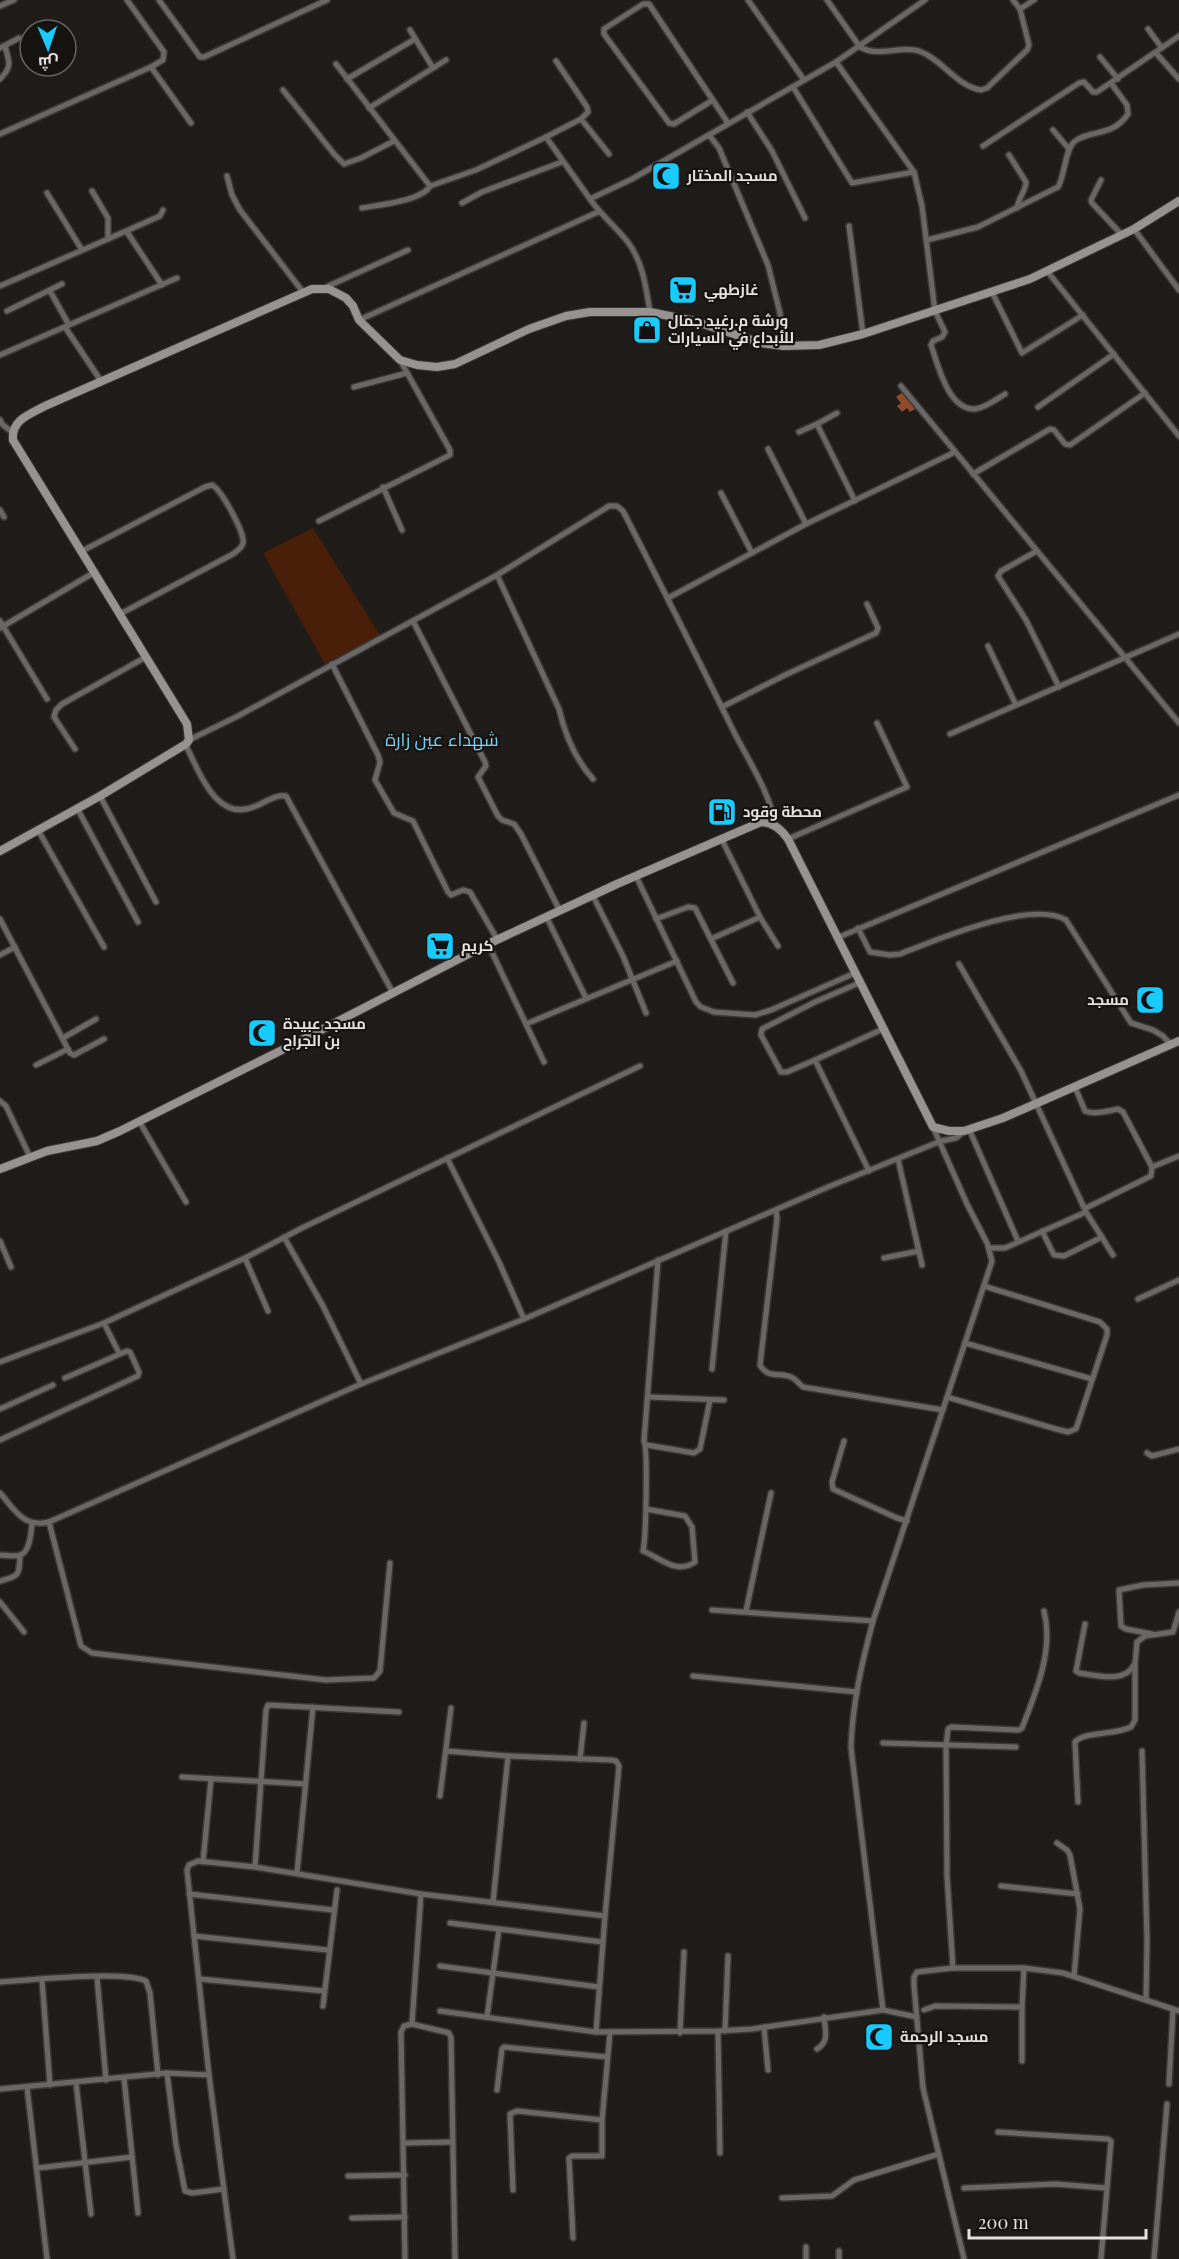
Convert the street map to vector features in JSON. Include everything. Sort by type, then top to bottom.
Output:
[{"type":"street","points":[[0,6],[14,0]]},
{"type":"street","points":[[0,134],[163,60],[164,52],[127,0]]},
{"type":"street","points":[[159,0],[196,53],[204,57],[327,0]]},
{"type":"street","points":[[748,0],[804,80]]},
{"type":"street","points":[[827,0],[860,47],[876,52],[918,50],[958,80],[981,90],[987,88],[1027,50],[1029,45],[1020,9],[1013,0]]},
{"type":"street","points":[[590,199],[632,178],[836,62],[925,0]]},
{"type":"street","points":[[1020,9],[1034,0]]},
{"type":"street","points":[[713,100],[674,124],[669,123],[604,33],[604,29],[643,4],[649,4],[713,100],[728,123]]},
{"type":"street","points":[[1148,29],[1162,48]]},
{"type":"street","points":[[410,30],[433,68]]},
{"type":"street","points":[[983,146],[1079,83],[1084,82],[1095,93],[1179,36]]},
{"type":"street","points":[[0,79],[8,71],[10,64],[2,47],[18,39]]},
{"type":"street","points":[[347,79],[415,39]]},
{"type":"street","points":[[1156,53],[1179,79]]},
{"type":"street","points":[[1100,57],[1118,79]]},
{"type":"street","points":[[369,108],[446,60]]},
{"type":"street","points":[[362,208],[391,203],[421,194],[430,186],[476,170],[580,119],[588,112],[587,107],[556,60]]},
{"type":"street","points":[[836,62],[914,172],[922,206],[935,311],[945,332],[931,345],[944,384],[962,406],[978,409],[1005,394]]},
{"type":"street","points":[[336,64],[430,186]]},
{"type":"street","points":[[151,67],[191,123]]},
{"type":"street","points":[[927,240],[978,227],[1058,187],[1065,170],[1069,149],[1073,143],[1117,125],[1128,114],[1127,105],[1111,83]]},
{"type":"street","points":[[793,87],[852,183],[914,172]]},
{"type":"street","points":[[284,90],[344,164],[394,141]]},
{"type":"street","points":[[747,112],[772,151],[805,218]]},
{"type":"street","points":[[580,119],[609,154]]},
{"type":"street","points":[[1053,130],[1069,149]]},
{"type":"street","points":[[709,135],[719,148],[768,265],[780,313],[784,346]]},
{"type":"street","points":[[546,137],[598,212],[622,235],[635,253],[641,266],[650,312]]},
{"type":"street","points":[[1009,155],[1026,182],[1026,187],[1018,199],[1017,208]]},
{"type":"street","points":[[462,203],[482,192],[562,162]]},
{"type":"street","points":[[226,176],[240,210],[303,292]]},
{"type":"street","points":[[1101,180],[1091,200],[1092,203],[1122,235]]},
{"type":"street","points":[[92,191],[108,218],[108,239]]},
{"type":"street","points":[[46,194],[82,250]]},
{"type":"street","points":[[400,360],[437,368],[455,364],[529,329],[566,316],[590,312],[650,312],[694,321],[761,343],[784,346],[819,345],[864,334],[935,311],[1047,271],[1134,229],[1179,201]]},
{"type":"street","points":[[0,286],[127,232],[160,216],[163,210]]},
{"type":"street","points":[[359,320],[598,212]]},
{"type":"street","points":[[849,226],[864,334]]},
{"type":"street","points":[[1134,229],[1179,290]]},
{"type":"street","points":[[127,232],[162,285]]},
{"type":"street","points":[[320,290],[408,250]]},
{"type":"street","points":[[1047,271],[1179,436]]},
{"type":"street","points":[[0,355],[177,278]]},
{"type":"street","points":[[7,311],[62,284]]},
{"type":"street","points":[[12,432],[19,420],[45,406],[303,292],[312,289],[329,289],[338,292],[353,306],[359,320],[400,360],[451,453],[448,457],[383,487],[319,521]]},
{"type":"street","points":[[50,291],[67,326],[102,381]]},
{"type":"street","points":[[992,292],[1022,353],[1083,315]]},
{"type":"street","points":[[1038,407],[1114,354]]},
{"type":"street","points":[[354,387],[407,373]]},
{"type":"street","points":[[901,386],[1179,723]]},
{"type":"street","points":[[973,474],[1050,429],[1054,430],[1065,444],[1070,445],[1145,393]]},
{"type":"street","points":[[799,432],[837,413]]},
{"type":"street","points":[[1,424],[12,432],[17,448],[187,724],[187,742],[211,793],[222,805],[243,810],[281,795],[286,796],[393,993]]},
{"type":"street","points":[[817,424],[855,501]]},
{"type":"street","points":[[768,449],[806,524]]},
{"type":"street","points":[[668,598],[806,524],[955,452]]},
{"type":"street","points":[[82,551],[205,487],[212,486],[219,490],[241,531],[243,543],[240,548],[233,554],[120,614]]},
{"type":"street","points":[[383,487],[402,530]]},
{"type":"street","points":[[721,493],[752,553]]},
{"type":"street","points":[[0,851],[100,796],[187,742],[496,575],[609,506],[617,506],[623,511],[722,707],[774,815],[776,826]]},
{"type":"street","points":[[0,510],[4,517]]},
{"type":"street","points":[[1037,551],[1001,571],[998,576],[1026,620],[1059,687]]},
{"type":"street","points":[[47,699],[1,625],[95,572]]},
{"type":"street","points":[[496,575],[560,709],[563,728],[580,765],[593,779]]},
{"type":"street","points":[[722,707],[876,633],[878,628],[867,603]]},
{"type":"street","points":[[413,621],[485,762],[486,766],[478,777],[498,816],[514,824],[521,834],[560,911]]},
{"type":"street","points":[[950,734],[1179,634]]},
{"type":"street","points":[[988,646],[1016,705]]},
{"type":"street","points":[[75,749],[54,717],[56,710],[62,704],[146,657]]},
{"type":"street","points":[[332,664],[378,755],[380,762],[375,780],[394,813],[413,820],[448,892],[451,895],[463,890],[470,892],[497,939]]},
{"type":"street","points":[[788,839],[907,787],[877,723]]},
{"type":"street","points":[[838,937],[1179,795]]},
{"type":"street","points":[[100,796],[156,902]]},
{"type":"street","points":[[77,808],[138,922]]},
{"type":"street","points":[[0,1169],[47,1150],[97,1141],[546,916],[761,822],[776,826],[788,839],[941,1142],[989,1248],[992,1260],[873,1621],[857,1692],[851,1748],[883,2010]]},
{"type":"street","points":[[38,830],[104,947]]},
{"type":"street","points":[[721,838],[760,917],[778,946]]},
{"type":"street","points":[[636,876],[696,1002],[701,1007],[714,1012],[755,1015],[855,973]]},
{"type":"street","points":[[593,896],[633,979],[646,1013]]},
{"type":"street","points":[[656,919],[691,906],[695,908],[733,983]]},
{"type":"street","points":[[858,928],[870,952],[890,955],[900,954],[988,922],[1034,914],[1061,917],[1066,920],[1087,951],[1131,1023],[1153,1030],[1175,1043]]},
{"type":"street","points":[[546,916],[586,998]]},
{"type":"street","points":[[711,939],[760,917]]},
{"type":"street","points":[[0,919],[68,1049],[74,1055],[104,1039]]},
{"type":"street","points":[[488,944],[544,1062]]},
{"type":"street","points":[[0,955],[15,946]]},
{"type":"street","points":[[526,1024],[677,961]]},
{"type":"street","points":[[959,964],[1010,1051],[1086,1210],[1113,1255]]},
{"type":"street","points":[[859,983],[762,1029],[761,1035],[781,1072],[787,1072],[883,1029]]},
{"type":"street","points":[[63,1038],[96,1019]]},
{"type":"street","points":[[933,1127],[946,1131],[966,1130],[1036,1104],[1175,1043]]},
{"type":"street","points":[[36,1065],[68,1049]]},
{"type":"street","points":[[815,1060],[869,1171]]},
{"type":"street","points":[[0,1362],[105,1323],[245,1258],[284,1237],[640,1066]]},
{"type":"street","points":[[989,1248],[1005,1248],[1151,1176],[1152,1167],[1123,1112],[1118,1108],[1100,1113],[1085,1111],[1075,1087]]},
{"type":"street","points":[[0,1101],[6,1106],[30,1157]]},
{"type":"street","points":[[139,1121],[186,1202]]},
{"type":"street","points":[[0,1493],[22,1518],[32,1524],[49,1522],[361,1384],[525,1318],[869,1171],[956,1138],[966,1130]]},
{"type":"street","points":[[966,1130],[1018,1241]]},
{"type":"street","points":[[1152,1167],[1179,1156]]},
{"type":"street","points":[[447,1158],[525,1318]]},
{"type":"street","points":[[898,1160],[922,1265]]},
{"type":"street","points":[[776,1210],[761,1368],[771,1375],[791,1377],[803,1387],[943,1410]]},
{"type":"street","points":[[712,1369],[726,1231]]},
{"type":"street","points":[[1042,1231],[1054,1256],[1064,1256],[1101,1237]]},
{"type":"street","points":[[284,1237],[323,1306],[361,1384]]},
{"type":"street","points":[[0,1241],[11,1267]]},
{"type":"street","points":[[884,1258],[919,1251]]},
{"type":"street","points":[[245,1258],[268,1311]]},
{"type":"street","points":[[646,1509],[685,1516],[692,1527],[695,1562],[689,1565],[669,1566],[643,1551],[646,1509],[646,1445],[644,1441],[658,1260]]},
{"type":"street","points":[[1138,1299],[1179,1280]]},
{"type":"street","points":[[946,1397],[1068,1432],[1076,1429],[1107,1329],[1100,1322],[984,1286]]},
{"type":"street","points":[[105,1323],[119,1353]]},
{"type":"street","points":[[964,1342],[1092,1379]]},
{"type":"street","points":[[0,1440],[138,1376],[139,1372],[130,1352],[119,1353],[65,1378]]},
{"type":"street","points":[[0,1409],[53,1385]]},
{"type":"street","points":[[649,1397],[724,1400]]},
{"type":"street","points":[[646,1445],[694,1453],[698,1451],[710,1400]]},
{"type":"street","points":[[844,1441],[832,1482],[833,1489],[906,1521]]},
{"type":"street","points":[[1147,1453],[1152,1456],[1179,1449]]},
{"type":"street","points":[[746,1611],[771,1493]]},
{"type":"street","points":[[49,1522],[81,1646],[92,1653],[326,1680],[374,1678],[380,1671],[390,1563]]},
{"type":"street","points":[[0,1581],[15,1577],[19,1572],[20,1555],[28,1545],[32,1524]]},
{"type":"street","points":[[0,1555],[20,1555]]},
{"type":"street","points":[[1179,1583],[1143,1585],[1119,1590],[1121,1626],[1126,1629],[1168,1634],[1173,1632],[1179,1612]]},
{"type":"street","points":[[0,1602],[24,1632]]},
{"type":"street","points":[[712,1610],[873,1621]]},
{"type":"street","points":[[953,1968],[947,1876],[946,1746],[948,1729],[951,1727],[1019,1730],[1022,1728],[1046,1656],[1048,1636],[1044,1611]]},
{"type":"street","points":[[1085,1624],[1076,1671],[1114,1677],[1128,1674],[1135,1664]]},
{"type":"street","points":[[1078,1802],[1075,1742],[1081,1737],[1113,1733],[1131,1727],[1135,1720],[1137,1642],[1153,1634]]},
{"type":"street","points":[[693,1676],[857,1692]]},
{"type":"street","points":[[255,1867],[266,1707],[272,1704],[399,1712]]},
{"type":"street","points":[[297,1873],[312,1707]]},
{"type":"street","points":[[440,1796],[451,1708]]},
{"type":"street","points":[[580,1759],[584,1723]]},
{"type":"street","points":[[883,1743],[1016,1747]]},
{"type":"street","points":[[446,1751],[611,1760],[616,1761],[619,1766],[596,2032]]},
{"type":"street","points":[[1142,1751],[1147,1930],[1146,2000]]},
{"type":"street","points":[[493,1902],[508,1756]]},
{"type":"street","points":[[182,1777],[305,1784]]},
{"type":"street","points":[[203,1862],[211,1779]]},
{"type":"street","points":[[1057,1843],[1070,1855],[1078,1894],[1080,1922],[1074,1976]]},
{"type":"street","points":[[233,2259],[209,2075],[189,1894],[187,1868],[191,1863],[255,1867],[421,1894],[605,1916]]},
{"type":"street","points":[[1001,1886],[1078,1894]]},
{"type":"street","points":[[323,2006],[337,1890]]},
{"type":"street","points":[[189,1894],[333,1910]]},
{"type":"street","points":[[412,2024],[421,1894]]},
{"type":"street","points":[[450,1923],[602,1942]]},
{"type":"street","points":[[487,2017],[499,1929]]},
{"type":"street","points":[[194,1936],[328,1950]]},
{"type":"street","points":[[680,2033],[684,1952]]},
{"type":"street","points":[[720,2153],[721,2031],[728,1956]]},
{"type":"street","points":[[440,1966],[599,1986]]},
{"type":"street","points":[[964,2259],[923,2088],[915,1974],[920,1971],[953,1968],[1024,1968],[1074,1976],[1176,2010],[1170,2050],[1169,2084]]},
{"type":"street","points":[[1022,2061],[1024,1968]]},
{"type":"street","points":[[97,1977],[106,2080]]},
{"type":"street","points":[[0,1982],[97,1977],[140,1978],[149,1985],[158,2074]]},
{"type":"street","points":[[200,1979],[324,1991]]},
{"type":"street","points":[[42,1980],[50,2085]]},
{"type":"street","points":[[924,2010],[935,2006],[1022,2007]]},
{"type":"street","points":[[440,2011],[610,2033],[721,2031],[883,2010],[917,2017]]},
{"type":"street","points":[[817,2049],[826,2039],[824,2017]]},
{"type":"street","points":[[405,2259],[401,2032],[404,2026],[412,2024],[448,2033],[451,2038],[455,2259]]},
{"type":"street","points":[[764,2027],[768,2070]]},
{"type":"street","points":[[573,2238],[569,2158],[572,2156],[603,2156],[602,2120],[610,2033]]},
{"type":"street","points":[[497,2090],[504,2047],[607,2057]]},
{"type":"street","points":[[1170,2050],[1179,2050]]},
{"type":"street","points":[[0,2090],[167,2073],[209,2075]]},
{"type":"street","points":[[167,2073],[183,2187],[188,2193],[224,2189]]},
{"type":"street","points":[[124,2078],[138,2214]]},
{"type":"street","points":[[76,2083],[91,2214]]},
{"type":"street","points":[[27,2087],[47,2259]]},
{"type":"street","points":[[1154,2259],[1167,2104]]},
{"type":"street","points":[[513,2190],[510,2117],[513,2112],[602,2120]]},
{"type":"street","points":[[998,2133],[1111,2141],[1101,2259]]},
{"type":"street","points":[[404,2143],[453,2142]]},
{"type":"street","points":[[782,2198],[832,2196],[854,2180],[939,2154]]},
{"type":"street","points":[[38,2168],[132,2157]]},
{"type":"street","points":[[348,2176],[405,2175]]},
{"type":"street","points":[[964,2188],[1056,2184],[1106,2188]]},
{"type":"street","points":[[352,2218],[405,2217]]},
{"type":"street","points":[[806,2247],[806,2259]]},
{"type":"street","points":[[839,2251],[839,2259]]},
{"type":"shaded area","points":[[903,392],[915,409],[910,412],[907,408],[902,412],[897,406],[901,403],[896,397]]},
{"type":"shaded area","points":[[313,528],[380,635],[325,664],[263,553]]},
{"type":"place","name":"مسجد المختار","points":[[666,176]]},
{"type":"place","name":"غازطهي","points":[[683,290]]},
{"type":"place","name":"ورشة م.رغيد جمال للأبداع في السيارات","points":[[647,330]]},
{"type":"place","name":"محطة وقود","points":[[722,812]]},
{"type":"place","name":"كريم","points":[[440,946]]},
{"type":"place","name":"مسجد","points":[[1150,1000]]},
{"type":"place","name":"مسجد عبيدة بن الجراح","points":[[262,1033]]},
{"type":"place","name":"مسجد الرحمة","points":[[879,2037]]},
{"type":"district","name":"شهداء عين زارة","points":[[442,740]]}]
